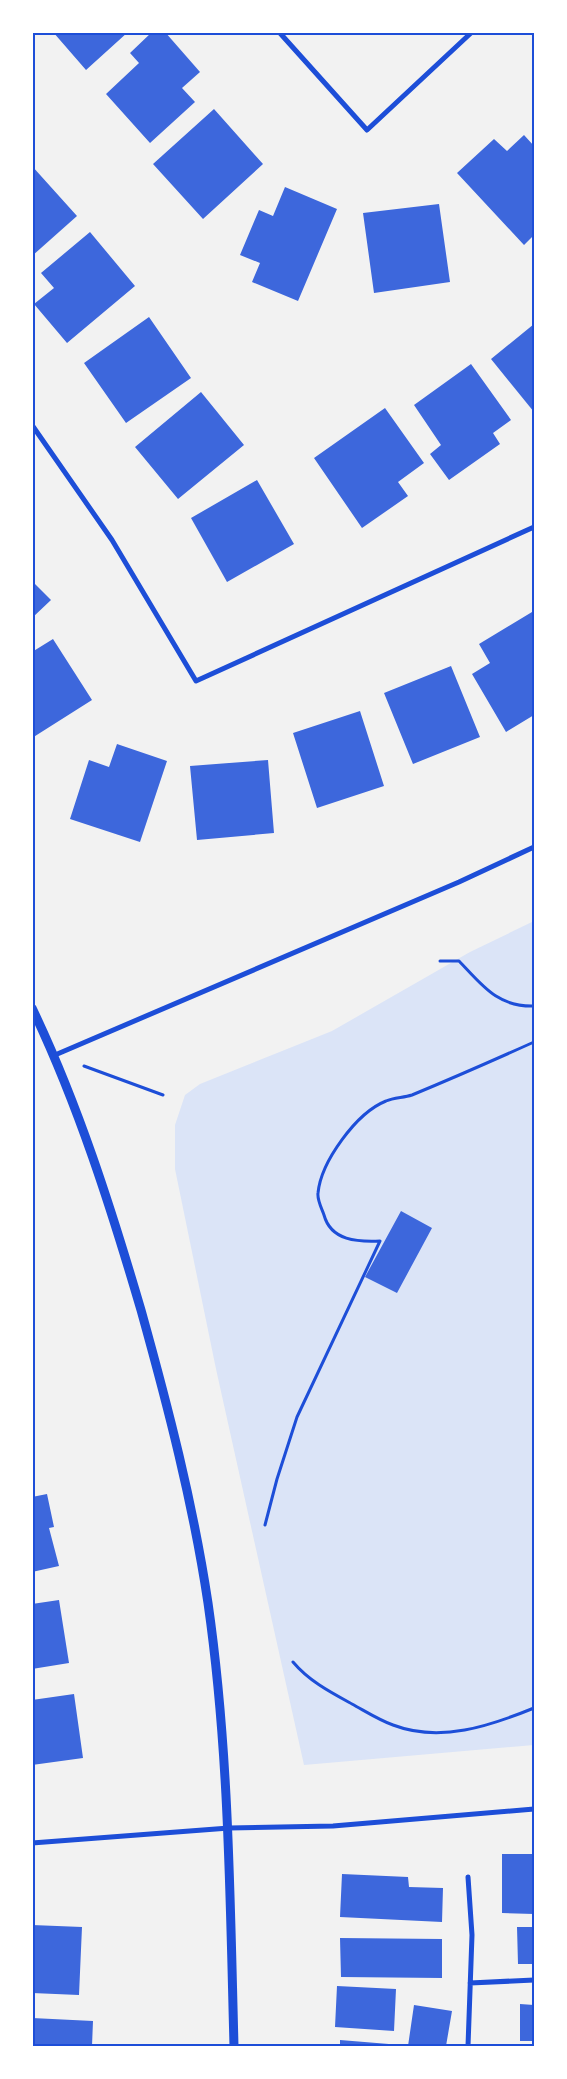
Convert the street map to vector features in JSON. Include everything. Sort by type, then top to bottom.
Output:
[{"type":"street","points":[[278,32],[367,130],[472,32]]},
{"type":"street","points":[[32,424],[112,540],[196,682],[534,527]]},
{"type":"street","points":[[55,1055],[459,882],[534,847]]},
{"type":"street","points":[[32,1008],[55,1055],[120,1236],[172,1420],[198,1537],[208,1605],[229,1828],[234,2046]]},
{"type":"street","points":[[32,1843],[229,1828],[333,1826],[534,1809]]},
{"type":"street","points":[[468,1877],[472,1935],[468,2046]]},
{"type":"street","points":[[470,1983],[534,1980]]},
{"type":"path","points":[[440,961],[460,961],[490,994],[514,1004],[534,1006]]},
{"type":"path","points":[[265,1525],[297,1417],[380,1241],[361,1242],[341,1238],[326,1222],[318,1195],[326,1164],[340,1141],[356,1124],[385,1101],[409,1096],[534,1042]]},
{"type":"path","points":[[55,1055],[163,1096]]},
{"type":"path","points":[[293,1662],[304,1675],[323,1688],[393,1725],[427,1733],[464,1731],[508,1719],[534,1708]]},
{"type":"shaded area","points":[[534,921],[534,1745],[304,1765],[216,1369],[175,1169],[175,1125],[185,1095],[200,1084],[332,1031],[470,952]]},
{"type":"building","points":[[53,32],[128,32],[86,70]]},
{"type":"building","points":[[152,32],[165,32],[200,72],[182,88],[195,102],[150,143],[106,94],[139,63],[130,53]]},
{"type":"building","points":[[214,109],[263,164],[203,219],[153,164]]},
{"type":"building","points":[[524,135],[534,146],[534,235],[524,245],[457,173],[494,139],[507,151]]},
{"type":"building","points":[[32,166],[77,216],[32,256]]},
{"type":"building","points":[[285,187],[337,209],[298,301],[252,282],[260,263],[240,255],[259,210],[273,216]]},
{"type":"building","points":[[439,204],[450,282],[374,293],[363,213]]},
{"type":"building","points":[[90,232],[135,286],[67,343],[34,304],[54,288],[41,273]]},
{"type":"building","points":[[149,317],[191,378],[126,423],[84,363]]},
{"type":"building","points":[[534,324],[534,412],[491,359]]},
{"type":"building","points":[[471,364],[511,420],[493,433],[500,444],[449,480],[430,454],[441,445],[414,405]]},
{"type":"building","points":[[201,392],[244,445],[178,499],[135,447]]},
{"type":"building","points":[[385,408],[424,463],[398,482],[408,496],[362,528],[314,458]]},
{"type":"building","points":[[257,480],[294,544],[227,582],[191,518]]},
{"type":"building","points":[[32,581],[51,600],[32,618]]},
{"type":"building","points":[[532,612],[534,617],[534,715],[506,732],[472,674],[490,663],[479,644]]},
{"type":"building","points":[[53,639],[92,700],[32,738],[32,652]]},
{"type":"building","points":[[451,666],[480,737],[413,764],[384,693]]},
{"type":"building","points":[[360,711],[384,786],[317,808],[293,733]]},
{"type":"building","points":[[117,744],[167,761],[140,842],[70,819],[89,760],[109,767]]},
{"type":"building","points":[[268,760],[274,833],[197,840],[190,766]]},
{"type":"building","points":[[401,1211],[432,1228],[397,1293],[365,1277]]},
{"type":"building","points":[[47,1494],[54,1527],[49,1528],[59,1566],[32,1572],[32,1497]]},
{"type":"building","points":[[59,1600],[69,1663],[32,1669],[32,1604]]},
{"type":"building","points":[[74,1694],[83,1758],[32,1765],[32,1700]]},
{"type":"building","points":[[502,1854],[534,1854],[534,1914],[502,1913]]},
{"type":"building","points":[[342,1874],[408,1877],[409,1887],[443,1888],[442,1922],[340,1917]]},
{"type":"building","points":[[32,1925],[82,1927],[79,1995],[32,1993]]},
{"type":"building","points":[[517,1927],[534,1927],[534,1964],[518,1964]]},
{"type":"building","points":[[340,1938],[442,1939],[442,1978],[341,1977]]},
{"type":"building","points":[[337,1986],[396,1989],[394,2031],[335,2027]]},
{"type":"building","points":[[520,2004],[534,2005],[534,2041],[520,2041]]},
{"type":"building","points":[[414,2005],[452,2011],[446,2046],[408,2046]]},
{"type":"building","points":[[32,2018],[93,2021],[92,2046],[32,2046]]},
{"type":"building","points":[[340,2040],[401,2045],[401,2046],[340,2046]]}]
